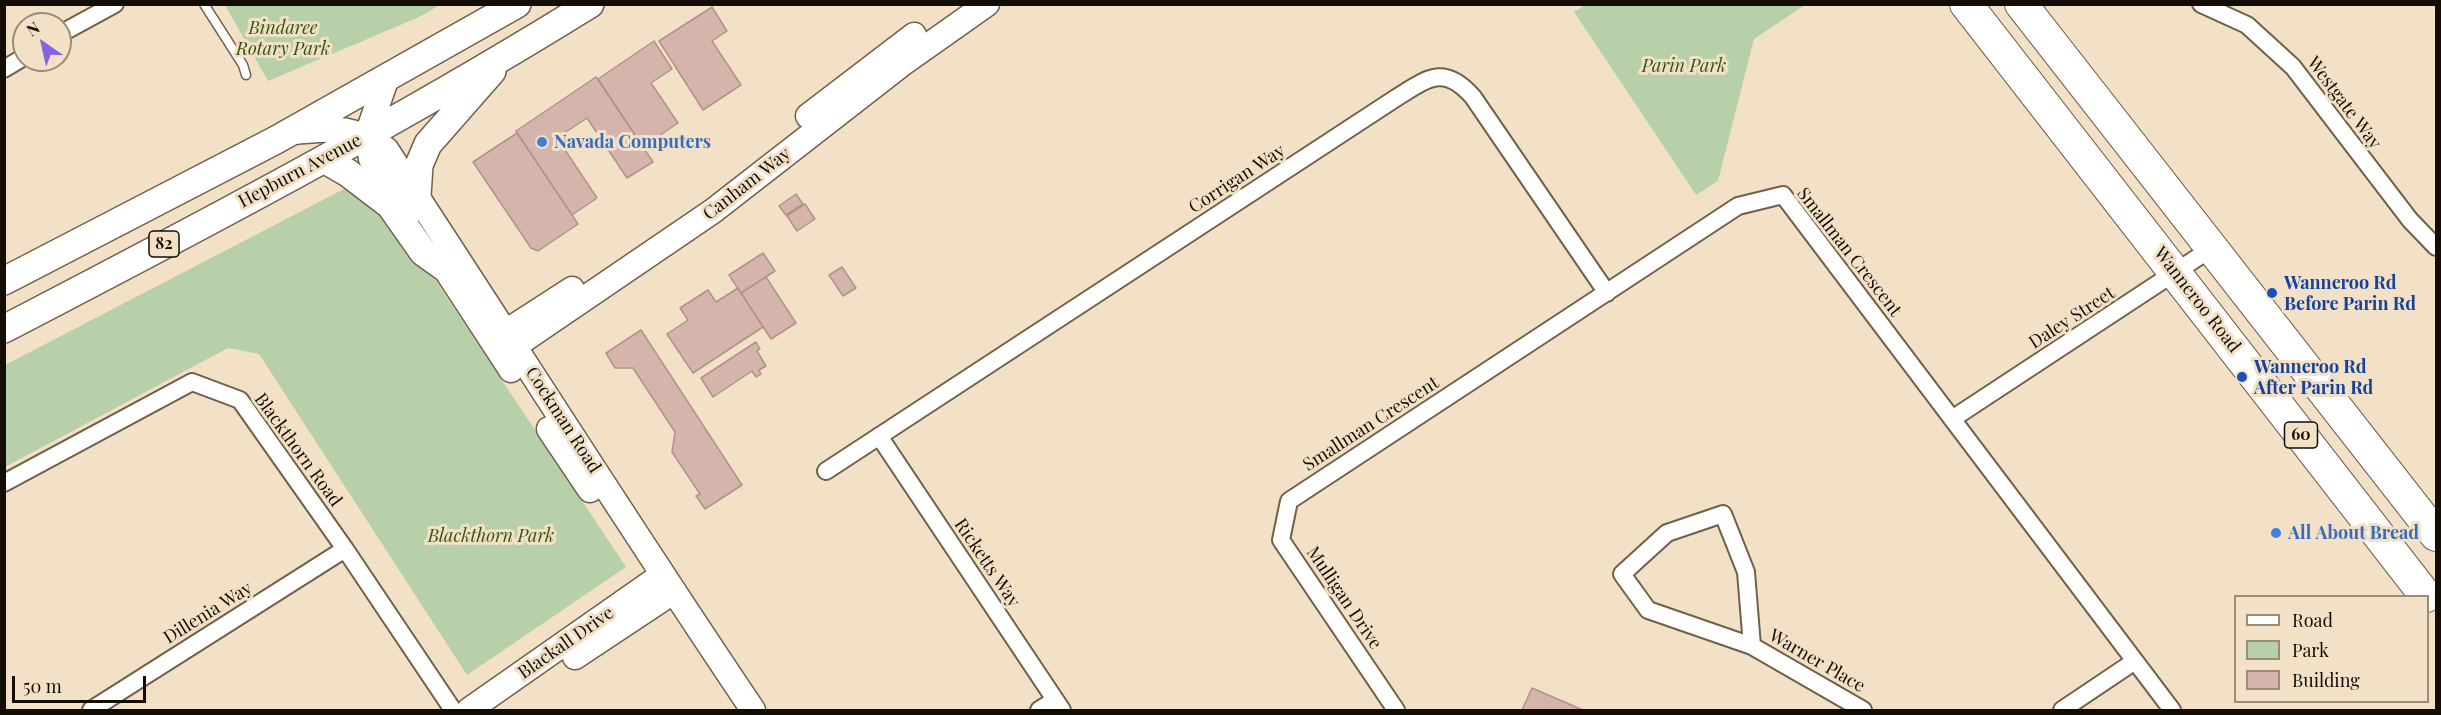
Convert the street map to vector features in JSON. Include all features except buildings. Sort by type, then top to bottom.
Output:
[{"type":"highway","name":"Wanneroo Road","points":[[1966,4],[2425,595]]},
{"type":"highway","name":"60","points":[[2021,4],[2436,535]]},
{"type":"main road","name":"82","points":[[4,281],[288,133],[518,4]]},
{"type":"main road","name":"Hepburn Avenue","points":[[4,329],[324,159],[502,58],[590,4]]},
{"type":"main road","name":"Canham Way","points":[[503,344],[688,210],[874,64],[958,4]]},
{"type":"main road","name":"Canham Way","points":[[503,344],[713,211],[902,64],[987,4]]},
{"type":"main road","points":[[417,196],[419,165],[428,144],[475,93],[502,58]]},
{"type":"main road","points":[[367,135],[386,80]]},
{"type":"main road","name":"Cockman Road","points":[[288,133],[337,128],[367,135],[386,149],[417,196],[503,344],[662,587],[734,711]]},
{"type":"main road","name":"Cockman Road","points":[[367,135],[371,159],[444,267],[503,344]]},
{"type":"main road","points":[[324,159],[348,172],[390,205],[423,252],[444,267]]},
{"type":"main road","name":"Cockman Road","points":[[662,587],[753,711]]},
{"type":"main road","name":"Blackall Drive","points":[[469,711],[571,641],[662,587]]},
{"type":"main road","name":"Blackall Drive","points":[[493,711],[662,587]]},
{"type":"street","points":[[72,27],[115,4]]},
{"type":"street","name":"Westgate Way","points":[[2201,4],[2247,25],[2293,67],[2410,220],[2436,247]]},
{"type":"street","name":"Corrigan Way","points":[[826,471],[1396,98],[1432,78],[1455,80],[1473,97],[1607,292]]},
{"type":"street","name":"Smallman Crescent","points":[[1289,501],[1738,206],[1783,195],[2172,711]]},
{"type":"street","name":"Daley Street","points":[[1952,419],[2176,274],[2212,248]]},
{"type":"street","name":"Blackthorn Road","points":[[4,483],[192,382],[240,400],[345,549],[453,711]]},
{"type":"street","name":"Ricketts Way","points":[[879,436],[1059,705]]},
{"type":"street","name":"Mulligan Drive","points":[[1289,501],[1281,540],[1396,711]]},
{"type":"street","name":"Warner Place","points":[[1752,646],[1746,572],[1723,514],[1667,533],[1622,574],[1648,610],[1752,646],[1863,711]]},
{"type":"street","name":"Dillenia Way","points":[[91,711],[345,549]]},
{"type":"street","points":[[2062,711],[2135,661]]},
{"type":"street","points":[[1039,711],[1059,705]]},
{"type":"lane","points":[[204,4],[243,65],[246,75]]},
{"type":"green space","name":"Bindaree Rotary Park","points":[[225,5],[440,5],[417,18],[268,81]]},
{"type":"green space","name":"Parin Park","points":[[1585,5],[1805,5],[1754,39],[1718,181],[1696,195],[1574,12]]},
{"type":"green space","name":"Blackthorn Park","points":[[367,177],[626,567],[467,675],[259,354],[228,348],[5,467],[5,365]]},
{"type":"place","name":"Navada Computers","points":[[542,142]]},
{"type":"place","name":"Wanneroo Rd Before Parin Rd","points":[[2272,293]]},
{"type":"place","name":"Wanneroo Rd After Parin Rd","points":[[2242,377]]},
{"type":"place","name":"All About Bread","points":[[2276,533]]}]
